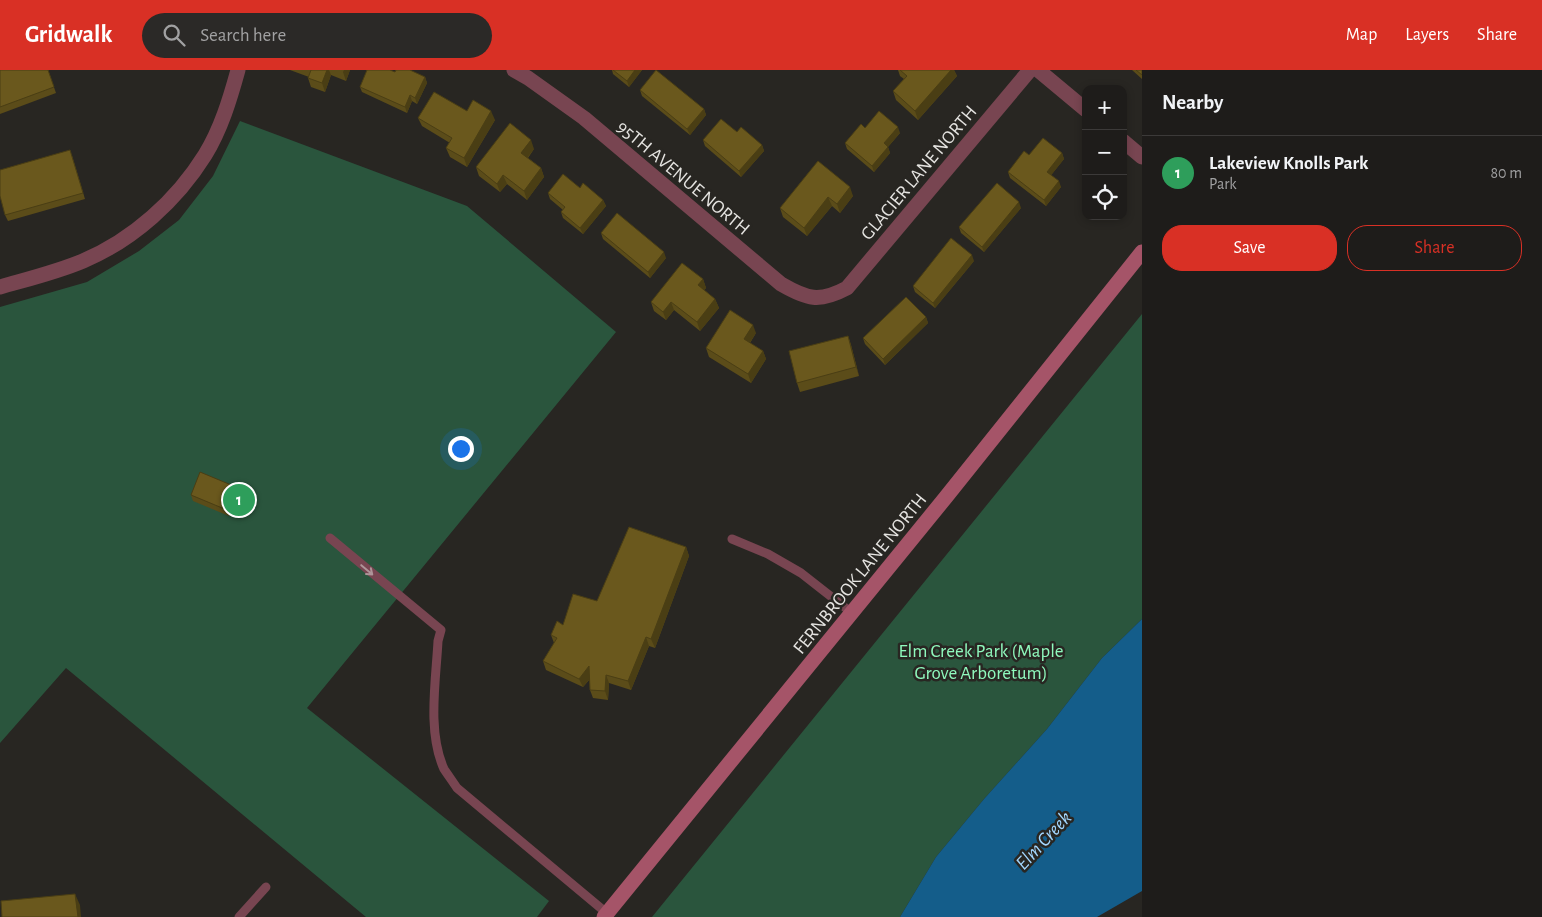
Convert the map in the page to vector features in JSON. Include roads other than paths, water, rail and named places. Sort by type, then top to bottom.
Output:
[{"type":"street","points":[[0,287],[83,261],[103,251],[141,226],[158,211],[186,181],[205,154],[230,100],[238,70]]},
{"type":"street","name":"95TH AVENUE NORTH","points":[[514,70],[584,118],[781,284],[799,295],[816,298],[833,295]]},
{"type":"street","name":"GLACIER LANE NORTH","points":[[833,295],[847,288],[1030,70]]},
{"type":"street","points":[[1038,70],[1082,107]]},
{"type":"street","points":[[1127,144],[1142,157]]},
{"type":"street","name":"FERNBROOK LANE NORTH","points":[[607,916],[1142,252]]},
{"type":"lane","points":[[330,538],[441,630],[438,641],[434,724],[437,746],[444,769],[457,788],[607,916]]},
{"type":"lane","points":[[732,539],[768,554],[801,573],[852,613]]},
{"type":"lane","points":[[239,917],[266,886]]},
{"type":"water","name":"Elm Creek","points":[[1142,619],[1142,891],[1097,917],[900,917],[936,857],[984,799],[1047,729],[1102,658]]},
{"type":"place","name":"Lakeview Knolls Park","points":[[239,500]]},
{"type":"park label","name":"Elm Creek Park (Maple Grove Arboretum)","points":[[981,661]]}]
